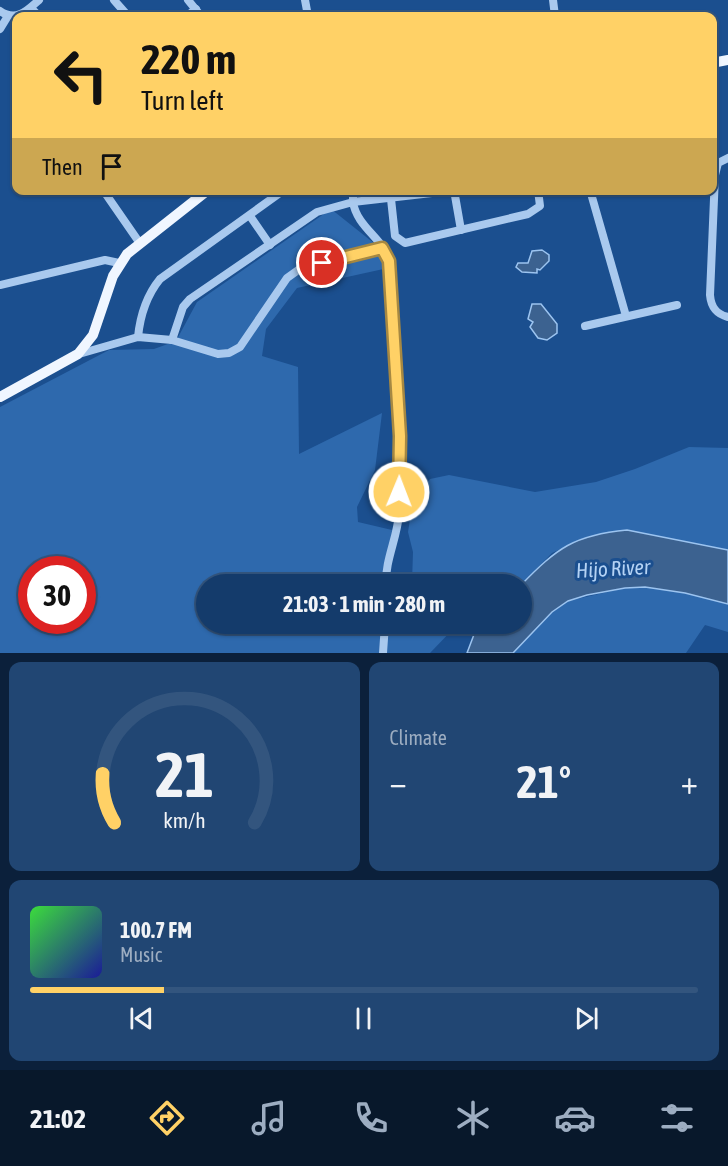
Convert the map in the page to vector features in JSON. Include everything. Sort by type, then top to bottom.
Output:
[{"type":"main road","points":[[0,397],[78,354],[93,335],[119,263],[139,242],[201,195]]},
{"type":"street","points":[[26,12],[39,0]]},
{"type":"street","points":[[114,0],[124,12]]},
{"type":"street","points":[[188,0],[197,12]]},
{"type":"street","points":[[31,8],[35,12]]},
{"type":"street","points":[[0,11],[8,16],[12,15]]},
{"type":"street","points":[[0,29],[8,16]]},
{"type":"street","points":[[106,195],[139,242]]},
{"type":"street","points":[[138,337],[140,322],[153,288],[160,279],[277,195]]},
{"type":"street","points":[[353,195],[358,219],[382,248],[389,261],[393,291],[400,436],[399,516],[396,535],[387,559],[386,574]]},
{"type":"street","points":[[172,340],[185,303],[325,208],[353,202],[423,195]]},
{"type":"street","points":[[456,195],[460,230]]},
{"type":"street","points":[[391,199],[395,236],[401,242],[460,230],[537,210],[540,206],[539,195]]},
{"type":"street","points":[[591,195],[626,316]]},
{"type":"street","points":[[715,195],[710,295],[713,308],[719,315],[728,317]]},
{"type":"street","points":[[250,216],[270,245]]},
{"type":"street","points":[[78,354],[138,337],[172,340],[218,354],[229,353],[240,348],[287,279],[302,268],[382,248]]},
{"type":"street","points":[[0,285],[105,260],[119,263]]},
{"type":"street","points":[[585,326],[676,305]]},
{"type":"street","points":[[383,653],[384,634]]},
{"type":"shaded area","points":[[331,209],[375,244],[388,268],[297,288],[266,329],[262,356],[298,367],[299,454],[382,413],[375,470],[357,507],[358,522],[392,530],[387,574],[196,574],[196,634],[448,634],[430,653],[0,653],[0,407],[109,350],[154,349],[176,341],[197,302]]},
{"type":"shaded area","points":[[689,447],[728,448],[728,550],[646,534],[587,537],[552,553],[532,574],[412,574],[413,552],[408,532],[411,513],[418,495],[430,479],[449,475],[535,492],[596,482]]},
{"type":"shaded area","points":[[645,587],[685,593],[728,604],[728,632],[705,625],[686,653],[513,653],[552,612],[568,601],[625,588]]},
{"type":"water","points":[[542,250],[549,255],[549,261],[540,270],[537,269],[537,273],[522,272],[516,267],[518,263],[528,263],[532,251]]},
{"type":"water","points":[[532,304],[541,304],[557,324],[557,333],[547,340],[538,338],[530,327],[533,322],[528,319]]},
{"type":"water","name":"Hijo River","points":[[627,530],[728,550],[728,604],[685,593],[645,587],[625,588],[568,601],[552,612],[532,633],[532,574],[556,553],[568,546],[580,540]]},
{"type":"water","points":[[474,634],[531,634],[513,653],[467,653]]},
{"type":"route","points":[[322,263],[382,248],[387,254],[393,291],[400,436],[399,492]]}]
